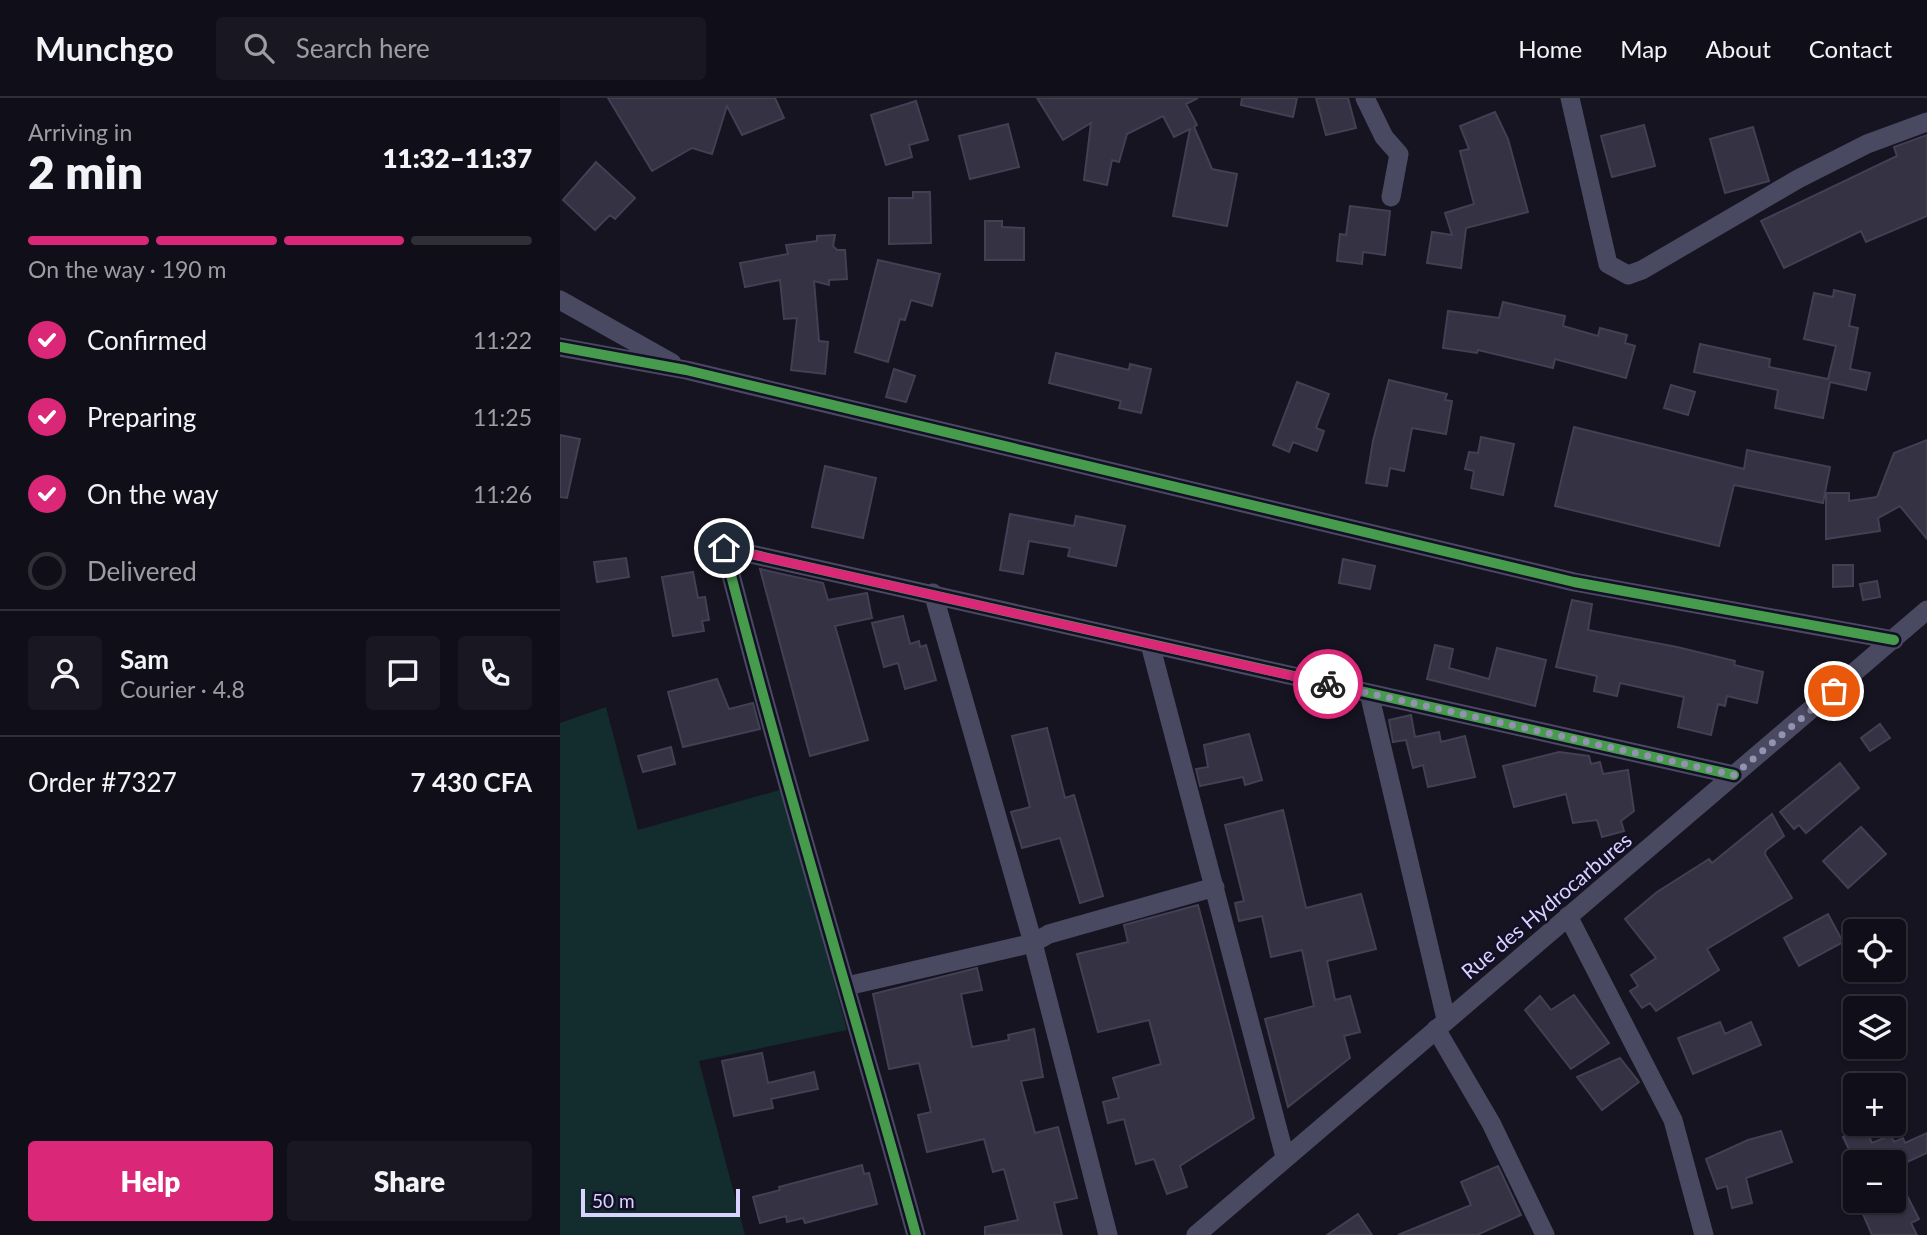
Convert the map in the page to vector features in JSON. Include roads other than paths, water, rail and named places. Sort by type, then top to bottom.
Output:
[{"type":"street","points":[[1365,98],[1384,137],[1399,154],[1391,197]]},
{"type":"street","points":[[1570,98],[1608,264],[1618,272],[1628,275],[1642,270],[1798,178],[1867,144],[1927,122]]},
{"type":"street","points":[[560,300],[686,370]]},
{"type":"street","points":[[560,346],[686,370],[1574,582],[1894,640]]},
{"type":"street","points":[[916,1235],[847,986],[765,709],[724,548],[1734,775]]},
{"type":"street","points":[[933,593],[1033,943],[1108,1235]]},
{"type":"street","name":"Rue des Hydrocarbures","points":[[1196,1235],[1927,610]]},
{"type":"street","points":[[1150,644],[1286,1157]]},
{"type":"street","points":[[1369,693],[1441,1024],[1545,1235]]},
{"type":"street","points":[[847,986],[1033,943],[1049,934],[1215,887]]},
{"type":"street","points":[[1568,916],[1672,1120],[1704,1235]]}]
